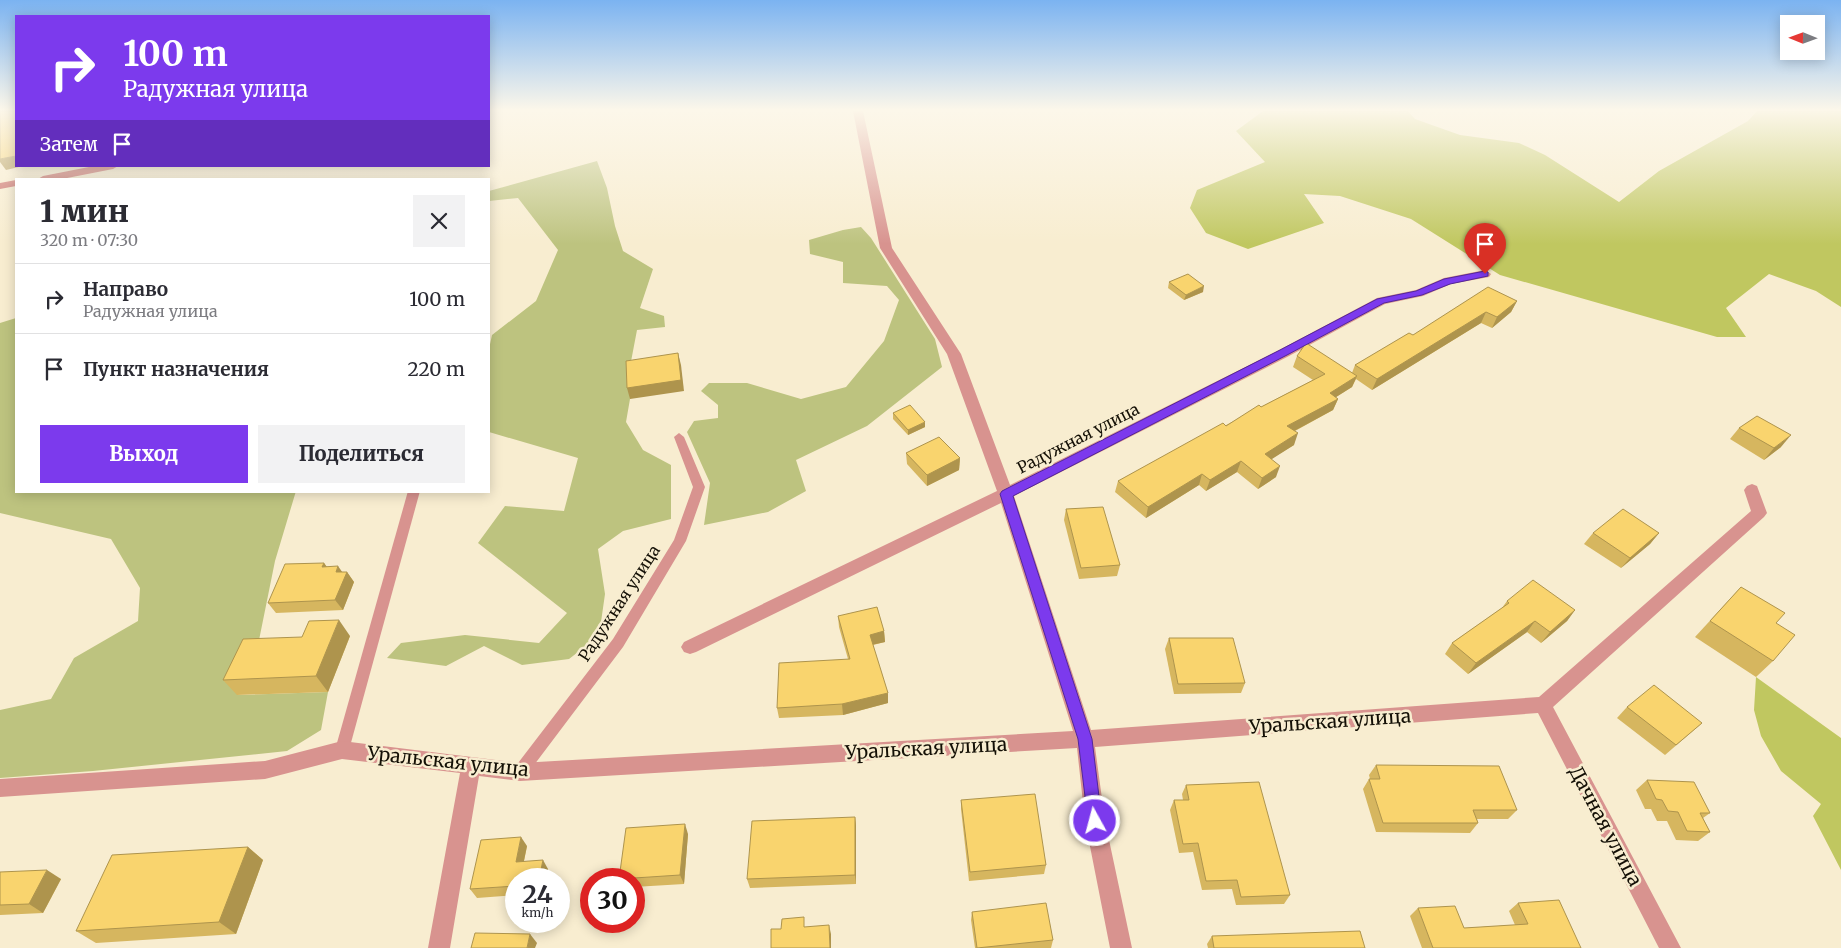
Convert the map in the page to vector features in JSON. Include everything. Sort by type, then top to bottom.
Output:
[{"type":"main road","points":[[48,178],[108,167]]},
{"type":"main road","points":[[0,186],[15,184]]},
{"type":"street","points":[[867,155],[886,248],[954,354],[1006,494],[1085,739],[1095,821],[1121,948]]},
{"type":"street","name":"Радужная улица","points":[[690,647],[1006,494],[1284,353],[1381,301],[1419,293],[1448,281],[1485,274]]},
{"type":"street","points":[[1543,705],[1759,513],[1752,490]]},
{"type":"street","name":"Уральская улица","points":[[0,788],[265,770],[342,750],[520,772],[1085,739],[1543,705]]},
{"type":"street","name":"Дачная улица","points":[[1543,705],[1670,948]]},
{"type":"street","points":[[439,948],[471,766]]},
{"type":"lane","name":"Радужная улица","points":[[520,772],[618,643],[680,540],[699,487],[679,437]]},
{"type":"lane","points":[[342,750],[413,493]]},
{"type":"green space","points":[[1259,155],[1545,155],[1619,202],[1659,171],[1687,155],[1841,155],[1841,307],[1816,291],[1769,274],[1726,308],[1746,337],[1717,337],[1500,275],[1411,219],[1340,196],[1304,194],[1324,223],[1248,249],[1206,233],[1190,208],[1197,190],[1265,162]]},
{"type":"green space","points":[[597,161],[607,188],[615,226],[623,251],[653,269],[640,308],[664,316],[665,327],[637,330],[629,372],[630,399],[626,422],[643,450],[671,465],[671,519],[623,531],[598,549],[605,594],[599,636],[569,659],[522,665],[484,646],[446,666],[387,658],[401,643],[465,635],[539,643],[567,613],[478,543],[505,506],[564,511],[578,458],[490,432],[490,344],[492,335],[536,301],[558,250],[518,198],[490,201],[490,191]]},
{"type":"green space","points":[[861,227],[871,238],[935,339],[942,367],[867,426],[796,460],[806,491],[768,512],[704,525],[710,483],[687,432],[694,421],[718,418],[718,405],[701,391],[709,383],[747,383],[801,399],[846,387],[884,341],[899,300],[887,286],[843,283],[843,262],[810,254],[809,240]]},
{"type":"green space","points":[[15,318],[15,493],[295,493],[275,561],[256,655],[238,695],[328,692],[321,730],[287,751],[93,771],[0,778],[0,710],[51,699],[74,658],[138,621],[140,588],[111,539],[0,513],[0,323]]},
{"type":"green space","points":[[1756,677],[1841,738],[1841,870],[1813,816],[1821,804],[1781,771],[1761,736],[1754,710]]},
{"type":"building","points":[[0,155],[15,155],[15,156],[0,159]]},
{"type":"building","points":[[1188,274],[1204,286],[1186,295],[1169,282]]},
{"type":"building","points":[[1488,287],[1517,301],[1497,317],[1486,312],[1377,379],[1355,365],[1409,333],[1413,335]]},
{"type":"building","points":[[1306,343],[1357,376],[1330,393],[1338,399],[1287,426],[1298,433],[1265,454],[1280,466],[1262,478],[1241,461],[1210,480],[1202,474],[1148,507],[1118,481],[1223,423],[1226,426],[1259,405],[1261,407],[1325,374],[1297,356]]},
{"type":"building","points":[[678,353],[681,380],[627,388],[626,361]]},
{"type":"building","points":[[910,405],[925,422],[908,430],[893,413]]},
{"type":"building","points":[[1757,416],[1791,435],[1774,448],[1739,428]]},
{"type":"building","points":[[939,437],[960,458],[927,475],[906,453]]},
{"type":"building","points":[[1103,507],[1120,565],[1081,568],[1066,509]]},
{"type":"building","points":[[1623,509],[1659,533],[1630,558],[1593,533]]},
{"type":"building","points":[[324,563],[322,567],[338,566],[336,572],[347,572],[335,600],[268,603],[285,564]]},
{"type":"building","points":[[1533,580],[1575,610],[1550,632],[1535,621],[1476,663],[1452,643],[1509,603],[1507,601]]},
{"type":"building","points":[[1741,587],[1785,613],[1776,623],[1795,635],[1773,661],[1710,621]]},
{"type":"building","points":[[877,607],[884,631],[870,635],[888,693],[842,704],[777,708],[779,663],[850,659],[838,616]]},
{"type":"building","points":[[339,620],[316,676],[223,680],[243,639],[302,637],[309,621]]},
{"type":"building","points":[[1169,638],[1233,638],[1245,683],[1178,684]]},
{"type":"building","points":[[1654,685],[1702,723],[1676,745],[1627,707]]},
{"type":"building","points":[[1376,765],[1499,766],[1517,810],[1473,810],[1478,823],[1383,823],[1369,779],[1380,779]]},
{"type":"building","points":[[1647,780],[1694,782],[1710,813],[1700,813],[1710,832],[1687,831],[1678,812],[1668,811],[1662,800],[1656,799]]},
{"type":"building","points":[[1259,782],[1290,895],[1241,897],[1237,880],[1206,881],[1198,843],[1183,844],[1174,800],[1189,800],[1186,785]]},
{"type":"building","points":[[1035,794],[1046,865],[970,872],[961,800]]},
{"type":"building","points":[[855,817],[855,875],[747,879],[752,821]]},
{"type":"building","points":[[685,824],[680,875],[645,877],[645,868],[621,868],[626,828]]},
{"type":"building","points":[[521,837],[516,862],[543,860],[541,868],[505,868],[505,887],[470,889],[481,840]]},
{"type":"building","points":[[248,847],[219,922],[76,931],[112,855]]},
{"type":"building","points":[[47,870],[29,904],[0,905],[0,872]]},
{"type":"building","points":[[1559,900],[1581,948],[1433,948],[1418,908],[1455,906],[1464,928],[1528,924],[1518,903]]},
{"type":"building","points":[[1046,903],[1053,940],[977,948],[972,912]]},
{"type":"building","points":[[804,917],[804,927],[829,925],[830,948],[771,948],[771,929],[781,929],[782,919]]},
{"type":"building","points":[[1360,931],[1365,948],[1214,948],[1212,936]]},
{"type":"building","points":[[475,933],[530,934],[527,948],[471,948]]},
{"type":"route","points":[[1095,821],[1085,739],[1006,494],[1284,353],[1381,301],[1419,293],[1466,276],[1485,274]]}]
